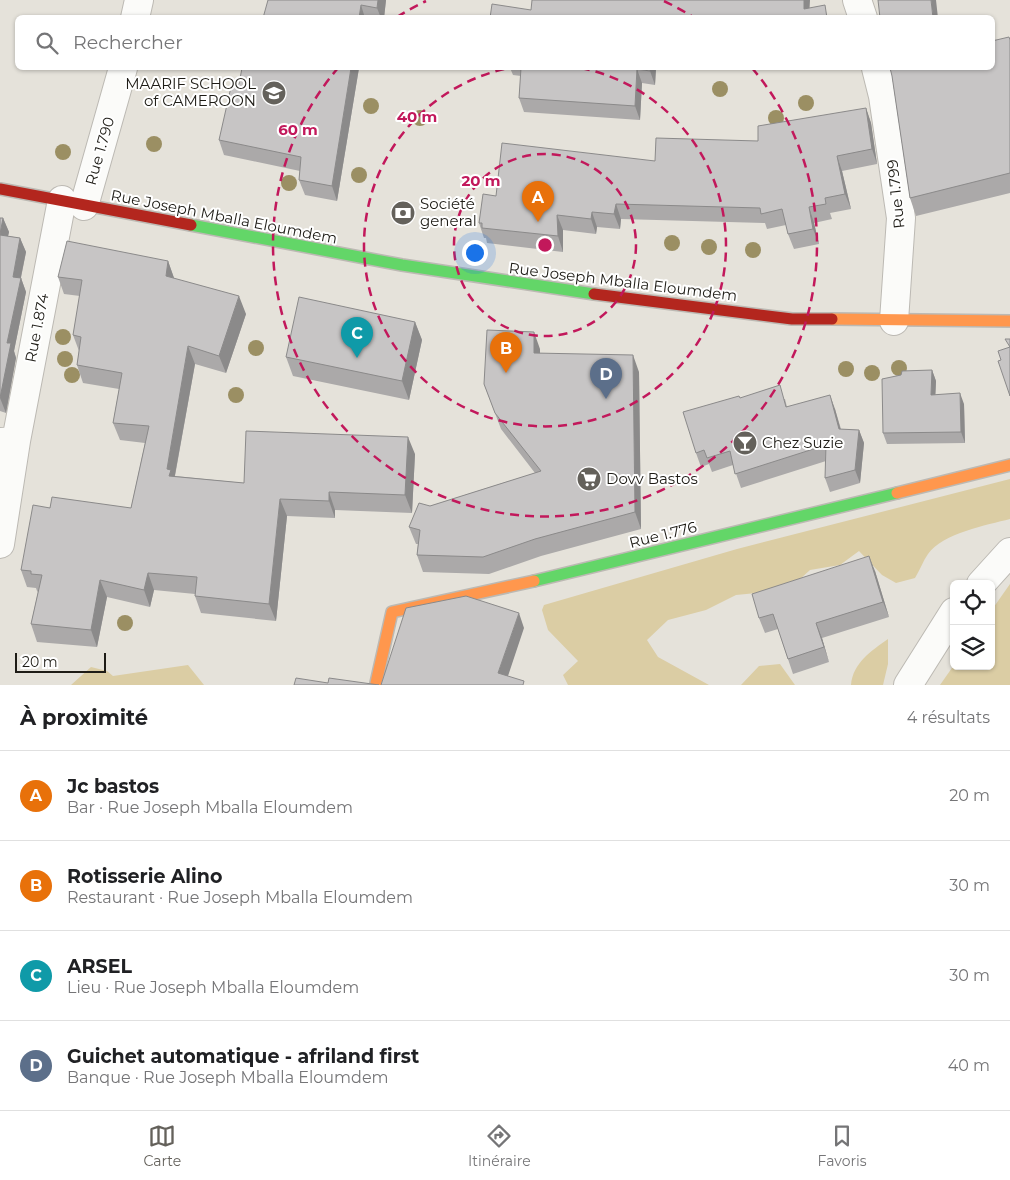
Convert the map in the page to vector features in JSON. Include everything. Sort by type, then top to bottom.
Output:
[{"type":"main road","name":"Rue Joseph Mballa Eloumdem","points":[[0,190],[402,266],[553,289],[792,319],[1010,321]]},
{"type":"main road","name":"Rue 1.776","points":[[376,682],[392,612],[543,580],[1010,465]]},
{"type":"street","points":[[136,15],[139,0]]},
{"type":"street","points":[[857,0],[862,15]]},
{"type":"street","name":"Rue 1.790","points":[[73,203],[122,70]]},
{"type":"street","name":"Rue 1.799","points":[[876,70],[883,96],[902,218],[894,321]]},
{"type":"street","name":"Rue 1.874","points":[[0,544],[8,441],[73,203]]},
{"type":"street","points":[[984,580],[1010,552]]},
{"type":"street","points":[[908,685],[950,618]]},
{"type":"shaded area","points":[[1010,479],[1010,519],[954,535],[944,541],[928,554],[915,578],[896,583],[882,575],[859,551],[840,565],[810,570],[788,590],[736,595],[706,610],[668,620],[647,640],[658,657],[709,685],[568,685],[563,675],[578,661],[548,630],[542,610],[544,605],[737,549]]},
{"type":"shaded area","points":[[1010,584],[1010,685],[940,685],[950,670],[995,670],[995,605]]},
{"type":"shaded area","points":[[888,639],[888,664],[883,685],[851,685],[852,677],[859,664],[869,653]]},
{"type":"shaded area","points":[[780,664],[795,685],[741,685],[759,666]]},
{"type":"shaded area","points":[[188,665],[204,685],[71,685],[91,667],[107,671],[113,676]]},
{"type":"building","points":[[268,0],[378,0],[377,8],[361,5],[359,15],[264,15]]},
{"type":"building","points":[[532,0],[804,0],[804,9],[825,5],[827,15],[490,15],[492,4],[531,10]]},
{"type":"building","points":[[878,0],[931,0],[933,15],[880,15]]},
{"type":"building","points":[[1009,37],[1010,40],[1010,173],[910,198],[890,70],[995,70],[995,40]]},
{"type":"building","points":[[242,70],[351,70],[332,186],[299,180],[301,157],[219,140],[231,87],[239,84]]},
{"type":"building","points":[[521,70],[637,70],[635,106],[519,98]]},
{"type":"building","points":[[866,108],[872,149],[837,156],[845,194],[825,198],[826,204],[809,207],[813,229],[788,234],[782,209],[761,214],[760,208],[616,204],[614,214],[592,212],[591,219],[557,215],[558,236],[482,228],[482,223],[479,223],[483,194],[496,196],[502,143],[655,161],[656,138],[758,141],[758,126]]},
{"type":"building","points":[[0,218],[3,218],[0,234]]},
{"type":"building","points":[[0,235],[20,238],[13,277],[21,278],[7,343],[11,343],[0,398]]},
{"type":"building","points":[[67,241],[168,261],[166,276],[239,296],[219,356],[188,346],[167,469],[171,470],[169,476],[244,483],[246,431],[408,437],[405,495],[329,492],[329,501],[280,499],[269,604],[195,596],[197,577],[148,573],[144,590],[100,580],[91,630],[31,624],[42,575],[31,574],[31,571],[21,570],[33,505],[50,508],[52,497],[131,508],[149,426],[113,423],[122,373],[77,365],[81,337],[73,335],[82,280],[58,277]]},
{"type":"building","points":[[299,297],[415,322],[402,381],[286,357]]},
{"type":"building","points":[[487,330],[534,332],[534,353],[633,355],[635,512],[535,539],[483,557],[417,555],[420,530],[409,527],[419,503],[430,506],[541,471],[495,413],[484,384]]},
{"type":"building","points":[[1005,339],[1010,339],[1010,347]]},
{"type":"building","points":[[1010,347],[1010,396],[998,361],[1001,360],[998,351]]},
{"type":"building","points":[[932,370],[931,395],[960,393],[961,432],[883,433],[882,379],[901,375],[902,371]]},
{"type":"building","points":[[780,385],[786,407],[830,395],[839,429],[859,430],[855,470],[825,478],[826,445],[735,474],[730,451],[707,458],[704,450],[696,453],[683,412],[739,396],[740,398]]},
{"type":"building","points":[[869,556],[883,602],[816,623],[824,647],[788,659],[773,614],[759,618],[752,594]]},
{"type":"building","points":[[466,596],[519,613],[498,673],[524,681],[523,685],[381,685],[406,608]]},
{"type":"building","points":[[296,678],[328,683],[329,678],[379,685],[294,685]]},
{"type":"traffic: fast","points":[[191,225],[402,265],[594,294]]},
{"type":"traffic: fast","points":[[534,581],[897,493]]},
{"type":"traffic: slow","points":[[832,319],[1010,321]]},
{"type":"traffic: slow","points":[[897,493],[1010,465]]},
{"type":"traffic: slow","points":[[376,683],[392,612],[534,581]]},
{"type":"traffic: jam","points":[[0,189],[191,225]]},
{"type":"traffic: jam","points":[[594,294],[792,319],[832,319]]},
{"type":"place","name":"MAARIF SCHOOL of CAMEROON","points":[[274,93]]},
{"type":"place","name":"Société general","points":[[403,213]]},
{"type":"place","name":"Jc bastos","points":[[538,222]]},
{"type":"place","name":"ARSEL","points":[[357,358]]},
{"type":"place","name":"Rotisserie Alino","points":[[506,373]]},
{"type":"place","name":"Guichet automatique - afriland first","points":[[606,399]]},
{"type":"place","name":"Chez Suzie","points":[[745,443]]},
{"type":"place","name":"Dovv Bastos","points":[[589,479]]}]
